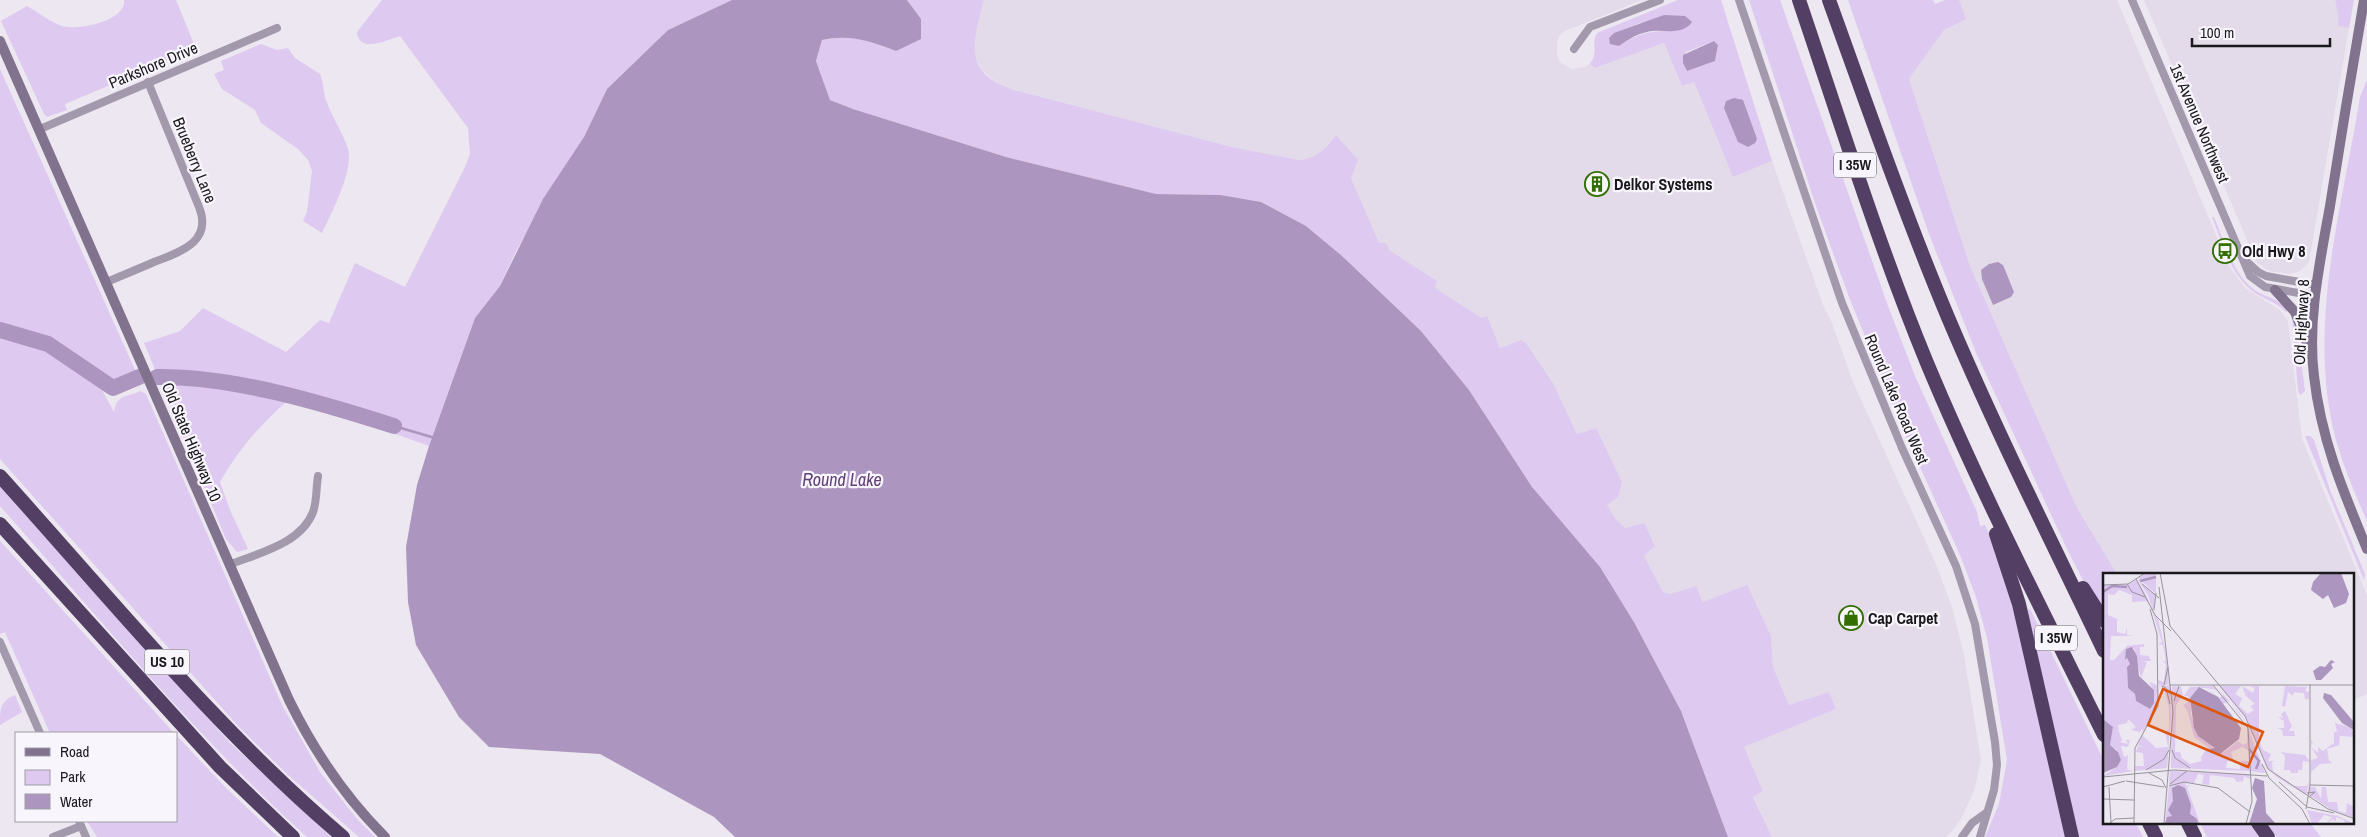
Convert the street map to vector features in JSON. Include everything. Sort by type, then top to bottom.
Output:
[{"type":"highway","name":"I 35W","points":[[1799,0],[1892,273],[1926,361],[1973,468],[2103,732]]},
{"type":"highway","name":"I 35W","points":[[1829,0],[1904,206],[1947,315],[1994,422],[2103,649]]},
{"type":"highway","points":[[1973,468],[2019,604],[2072,837]]},
{"type":"highway","name":"US 10","points":[[0,476],[222,723],[267,769],[343,837]]},
{"type":"highway","name":"US 10","points":[[0,524],[220,766],[293,837]]},
{"type":"highway","points":[[2049,536],[2103,619]]},
{"type":"highway","points":[[2150,824],[2156,837]]},
{"type":"highway","points":[[2188,824],[2195,837]]},
{"type":"highway","points":[[2259,824],[2268,837]]},
{"type":"street","points":[[1574,49],[1590,27],[1660,0]]},
{"type":"street","name":"Round Lake Road West","points":[[1739,0],[1842,302],[1876,389],[1956,566],[1975,624],[1995,742],[1997,765],[1994,790],[1980,837]]},
{"type":"street","name":"1st Avenue Northwest","points":[[2132,0],[2250,276],[2256,282],[2275,290],[2315,296]]},
{"type":"street","name":"Old Highway 8","points":[[2364,7],[2363,27],[2316,285],[2313,360],[2319,410],[2328,451],[2367,549]]},
{"type":"street","name":"Parkshore Drive","points":[[40,129],[277,28]]},
{"type":"street","name":"Old State Highway 10","points":[[0,42],[107,282],[281,684],[306,733],[341,786],[385,837]]},
{"type":"street","name":"Brueberry Lane","points":[[107,282],[183,251],[195,240],[203,225],[199,207],[148,82]]},
{"type":"street","name":"1st Avenue Northwest","points":[[2242,258],[2258,272],[2266,276],[2316,285]]},
{"type":"street","points":[[2275,290],[2295,312],[2313,360]]},
{"type":"street","points":[[229,565],[287,541],[301,530],[312,512],[318,476]]},
{"type":"street","points":[[0,642],[40,732]]},
{"type":"street","name":"Round Lake Road West","points":[[1962,837],[1972,824],[1986,813]]},
{"type":"street","points":[[53,837],[80,823],[86,837]]},
{"type":"shaded area","points":[[984,0],[1642,0],[1565,31],[1559,36],[1557,56],[1561,63],[1572,69],[1585,67],[1590,64],[1596,68],[1664,43],[1682,86],[1694,82],[1733,177],[1772,161],[1823,305],[1832,323],[1853,382],[1935,562],[1952,607],[1964,655],[1981,760],[1974,791],[1961,819],[1952,831],[1946,837],[1772,837],[1753,796],[1763,791],[1744,747],[1835,709],[1829,692],[1789,705],[1773,667],[1771,636],[1703,602],[1696,586],[1670,594],[1663,592],[1644,556],[1644,523],[1625,528],[1615,518],[1607,505],[1595,428],[1577,434],[1553,383],[1526,343],[1521,340],[1500,348],[1482,318],[1435,288],[1437,281],[1379,244],[1353,184],[1351,178],[1352,169],[1336,135],[1318,155],[1307,160],[1299,160],[1232,147],[1001,86],[982,70],[973,53]]},
{"type":"shaded area","points":[[1959,0],[2117,0],[2229,266],[2245,288],[2280,310],[2288,321],[2302,439],[2367,595],[2367,694],[2354,700],[2354,573],[2116,573],[2077,508],[1970,266],[1909,79],[1944,30],[1965,19]]},
{"type":"shaded area","points":[[2144,0],[2335,0],[2338,26],[2349,28],[2309,262],[2300,271],[2290,274],[2269,271],[2257,263]]},
{"type":"green space","points":[[124,0],[176,0],[196,49],[65,104],[67,110],[47,117],[1,21],[27,6],[62,26],[89,26],[110,19],[118,14],[123,7]]},
{"type":"green space","points":[[382,0],[732,0],[668,30],[607,89],[584,137],[516,251],[500,286],[475,318],[429,446],[315,405],[287,401],[250,438],[220,482],[230,510],[248,549],[237,552],[226,539],[144,343],[180,331],[203,308],[286,352],[320,320],[329,323],[355,263],[405,287],[465,167],[470,154],[468,128],[400,36],[374,44],[368,44],[359,39],[357,32]]},
{"type":"green space","points":[[907,0],[984,0],[975,41],[975,53],[978,63],[984,73],[995,82],[1011,89],[1232,147],[1299,160],[1316,155],[1336,135],[1358,160],[1351,178],[1379,243],[1386,243],[1389,250],[1437,281],[1435,288],[1482,318],[1487,316],[1500,348],[1521,340],[1526,343],[1553,383],[1577,434],[1596,428],[1622,482],[1618,497],[1607,505],[1615,518],[1625,528],[1644,523],[1655,546],[1644,556],[1663,592],[1670,594],[1696,586],[1703,602],[1747,585],[1771,636],[1773,667],[1789,705],[1829,692],[1836,709],[1744,747],[1763,791],[1753,797],[1772,837],[1728,837],[1681,711],[1635,624],[1532,487],[1469,390],[1421,331],[1342,256],[1306,226],[1261,202],[1221,195],[1156,194],[1006,157],[830,100],[816,61],[822,40],[833,38],[860,39],[896,51],[921,19]]},
{"type":"green space","points":[[1678,0],[1721,0],[1772,161],[1733,177],[1694,82],[1682,86],[1664,43],[1595,68],[1590,64],[1595,52],[1595,37],[1597,33]],"holes":[[[1640,23],[1679,31],[1648,33],[1626,41],[1619,46],[1611,35]],[[1714,41],[1718,45],[1715,61],[1687,71],[1683,63],[1686,52]]]},
{"type":"green space","points":[[1749,0],[1780,0],[1888,306],[1915,376],[1977,512],[1980,526],[1985,525],[2003,562],[2066,837],[1985,837],[1999,804],[2007,760],[1987,638],[1976,597],[1960,555],[1905,434],[1849,297],[1816,206]]},
{"type":"green space","points":[[1848,0],[1933,0],[1935,4],[1945,0],[1959,0],[1966,19],[1944,30],[1909,79],[1970,266],[2077,508],[2116,573],[2103,573],[2103,614],[2090,594],[2067,549],[1977,355],[1929,234]]},
{"type":"green space","points":[[2335,0],[2354,0],[2349,28],[2338,26]]},
{"type":"green space","points":[[261,44],[277,50],[288,48],[295,58],[320,74],[327,103],[348,149],[349,158],[345,180],[322,233],[303,221],[307,212],[312,171],[308,160],[298,149],[261,123],[255,110],[222,89],[214,74],[224,70],[221,61]]},
{"type":"green space","points":[[0,69],[140,381],[130,388],[118,387],[111,383],[102,390],[114,412],[117,402],[123,397],[140,391],[146,394],[282,705],[320,772],[357,819],[375,837],[359,837],[287,774],[239,727],[0,459]]},
{"type":"green space","points":[[2367,80],[2367,521],[2350,481],[2336,440],[2328,397],[2325,354],[2330,268],[2360,97]]},
{"type":"green space","points":[[2212,217],[2214,217],[2234,265],[2245,281],[2256,291],[2283,305],[2288,310],[2286,312],[2278,305],[2254,292],[2243,282],[2227,256]]},
{"type":"green space","points":[[2292,316],[2297,330],[2305,391],[2300,395],[2298,391]]},
{"type":"green space","points":[[2305,436],[2310,436],[2314,440],[2330,490],[2365,574],[2364,580]]},
{"type":"green space","points":[[0,485],[231,744],[331,837],[307,837],[226,759],[187,718],[0,506]]},
{"type":"green space","points":[[0,541],[173,732],[50,732],[5,632],[0,634]]},
{"type":"green space","points":[[2030,609],[2103,759],[2103,824],[2136,824],[2143,837],[2079,837],[2026,611]]},
{"type":"green space","points":[[15,695],[22,712],[0,725],[2,706],[6,700]]},
{"type":"green space","points":[[178,737],[225,787],[278,837],[97,837],[88,822],[178,822]]},
{"type":"green space","points":[[2200,824],[2251,824],[2260,837],[2207,837]]},
{"type":"green space","points":[[2267,824],[2311,824],[2321,837],[2277,837]]},
{"type":"water","name":"Round Lake","points":[[732,0],[907,0],[921,19],[921,39],[896,51],[851,38],[822,40],[816,61],[830,100],[1006,157],[1156,194],[1221,195],[1261,202],[1306,226],[1342,256],[1421,331],[1469,390],[1532,487],[1600,567],[1635,624],[1681,711],[1728,837],[735,837],[714,817],[600,754],[489,747],[459,717],[416,645],[408,602],[406,547],[417,485],[429,446],[475,318],[500,286],[543,199],[584,137],[607,89],[668,30]]},
{"type":"water","points":[[1664,15],[1685,16],[1692,22],[1688,27],[1677,31],[1647,32],[1619,46],[1610,44],[1609,38],[1614,33]]},
{"type":"water","points":[[1714,41],[1718,45],[1715,61],[1687,71],[1683,63],[1683,55]]},
{"type":"water","points":[[1734,98],[1743,100],[1757,139],[1755,143],[1748,147],[1738,142],[1724,108],[1726,101]]},
{"type":"water","points":[[1998,262],[2003,265],[2014,292],[2011,297],[1993,305],[1982,279],[1981,270],[1989,264]]},
{"type":"waterway","points":[[0,330],[48,344],[113,388],[139,377]]},
{"type":"waterway","points":[[157,377],[216,381],[277,392],[394,426]]},
{"type":"waterway","points":[[394,426],[435,438]]},
{"type":"place","name":"Delkor Systems","points":[[1597,184]]},
{"type":"place","name":"Old Hwy 8","points":[[2225,251]]},
{"type":"place","name":"Cap Carpet","points":[[1851,618]]}]
